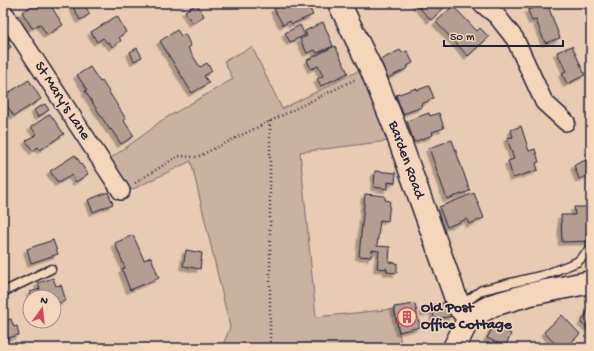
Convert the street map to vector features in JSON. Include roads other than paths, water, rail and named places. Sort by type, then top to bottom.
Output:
[{"type":"street","name":"Barden Road","points":[[339,3],[372,71],[394,125],[464,312]]},
{"type":"street","points":[[481,3],[497,16],[515,39],[544,102],[566,122]]},
{"type":"street","name":"St Mary's Lane","points":[[3,11],[121,191]]},
{"type":"street","points":[[454,348],[464,312],[531,294],[591,282]]},
{"type":"lane","points":[[464,312],[482,290],[544,275],[577,262],[591,249]]},
{"type":"lane","points":[[3,292],[51,269]]},
{"type":"place","name":"Old Post Office Cottage","points":[[407,317]]}]
